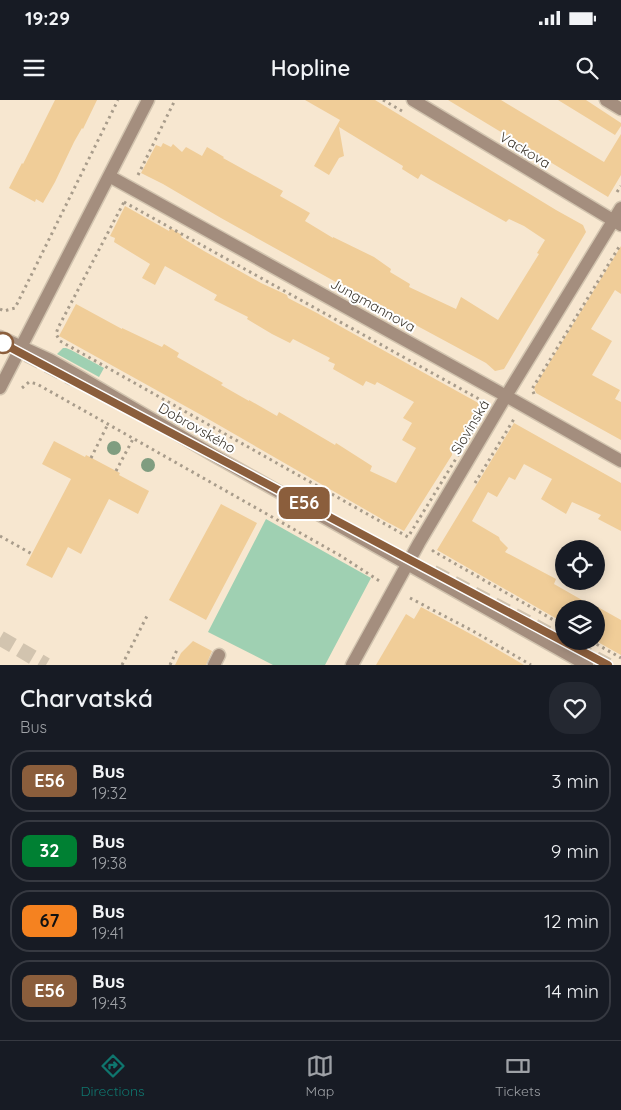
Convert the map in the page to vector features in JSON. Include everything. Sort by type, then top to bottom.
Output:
[{"type":"street","points":[[2,384],[148,100]]},
{"type":"street","name":"Vackova","points":[[413,100],[617,223]]},
{"type":"street","points":[[606,100],[621,109]]},
{"type":"street","name":"Jungmannova","points":[[109,176],[621,461]]},
{"type":"street","name":"Slovinská","points":[[352,665],[407,564],[506,396],[617,223],[621,208]]},
{"type":"street","name":"Dobrovského","points":[[0,337],[50,360],[190,442],[587,665]]},
{"type":"path","points":[[0,309],[15,308],[118,100]]},
{"type":"path","points":[[146,179],[137,174],[175,100]]},
{"type":"path","points":[[383,100],[406,114]]},
{"type":"path","points":[[124,202],[488,404],[408,537],[60,341],[56,334],[58,328],[124,202]]},
{"type":"path","points":[[536,397],[532,389],[619,246],[621,246]]},
{"type":"path","points":[[22,388],[29,382],[37,384],[341,556],[385,584]]},
{"type":"path","points":[[474,485],[514,419],[522,424]]},
{"type":"path","points":[[91,458],[108,424]]},
{"type":"path","points":[[116,471],[133,438]]},
{"type":"path","points":[[0,536],[32,554]]},
{"type":"path","points":[[438,543],[433,551],[555,621]]},
{"type":"path","points":[[410,598],[473,631],[531,665]]},
{"type":"path","points":[[122,665],[147,616]]},
{"type":"path","points":[[605,649],[621,658]]},
{"type":"path","points":[[170,665],[177,650]]},
{"type":"green space","points":[[63,348],[71,350],[104,368],[99,377],[57,354]]},
{"type":"green space","points":[[266,519],[371,578],[325,665],[273,665],[208,632]]},
{"type":"building","points":[[55,100],[97,100],[43,203],[36,199],[35,202],[9,188]]},
{"type":"building","points":[[305,100],[375,100],[583,225],[586,232],[504,369],[495,371],[486,363],[141,173],[156,145],[161,147],[163,143],[171,147],[173,144],[182,152],[186,147],[202,156],[207,147],[223,158],[283,191],[280,196],[310,213],[305,221],[333,238],[374,257],[391,269],[390,272],[410,284],[409,287],[456,309],[461,297],[498,320],[539,254],[537,253],[545,240],[524,226],[509,219],[506,222],[421,174],[418,179],[402,169],[403,166],[339,127],[344,156],[339,158],[329,175],[314,166],[340,120]]},
{"type":"building","points":[[448,100],[501,100],[604,162],[621,134],[621,175],[608,197]]},
{"type":"building","points":[[558,100],[586,100],[621,123],[621,126],[615,135]]},
{"type":"building","points":[[125,206],[169,231],[170,228],[204,251],[261,283],[287,295],[288,298],[482,405],[404,531],[59,336],[76,304],[122,329],[162,347],[164,344],[179,353],[177,357],[223,383],[221,385],[277,416],[279,412],[335,445],[336,443],[372,466],[370,471],[396,483],[416,448],[402,440],[412,423],[403,418],[414,402],[377,382],[375,385],[366,381],[363,386],[333,369],[335,364],[328,361],[330,358],[293,339],[290,343],[272,334],[247,319],[248,317],[214,300],[217,295],[165,266],[155,285],[142,278],[150,264],[114,242],[115,238],[110,236]]},
{"type":"building","points":[[621,246],[621,294],[615,290],[591,329],[612,341],[592,375],[620,390],[615,399],[621,402],[621,440],[536,393],[534,388]]},
{"type":"building","points":[[514,423],[621,483],[621,531],[598,519],[601,515],[572,502],[566,514],[541,499],[552,479],[524,464],[515,480],[509,477],[497,497],[488,492],[472,521],[499,537],[508,548],[505,552],[555,578],[555,590],[564,590],[582,600],[555,600],[555,618],[437,550]]},
{"type":"building","points":[[54,441],[85,457],[86,455],[149,491],[138,514],[109,499],[81,554],[68,547],[52,578],[26,565],[71,479],[42,464]]},
{"type":"building","points":[[221,504],[257,523],[206,620],[169,600]]},
{"type":"building","points":[[421,607],[524,665],[376,665],[406,614],[414,619]]},
{"type":"building","points":[[605,611],[621,620],[621,655],[605,646]]},
{"type":"building","points":[[193,641],[212,651],[206,665],[175,665],[181,653]]},
{"type":"tunnel","points":[[27,355],[73,379]]},
{"type":"tunnel","points":[[433,572],[608,665]]},
{"type":"tunnel","points":[[0,638],[46,665]]},
{"type":"bus line","name":"E56","points":[[0,342],[608,665]]}]
